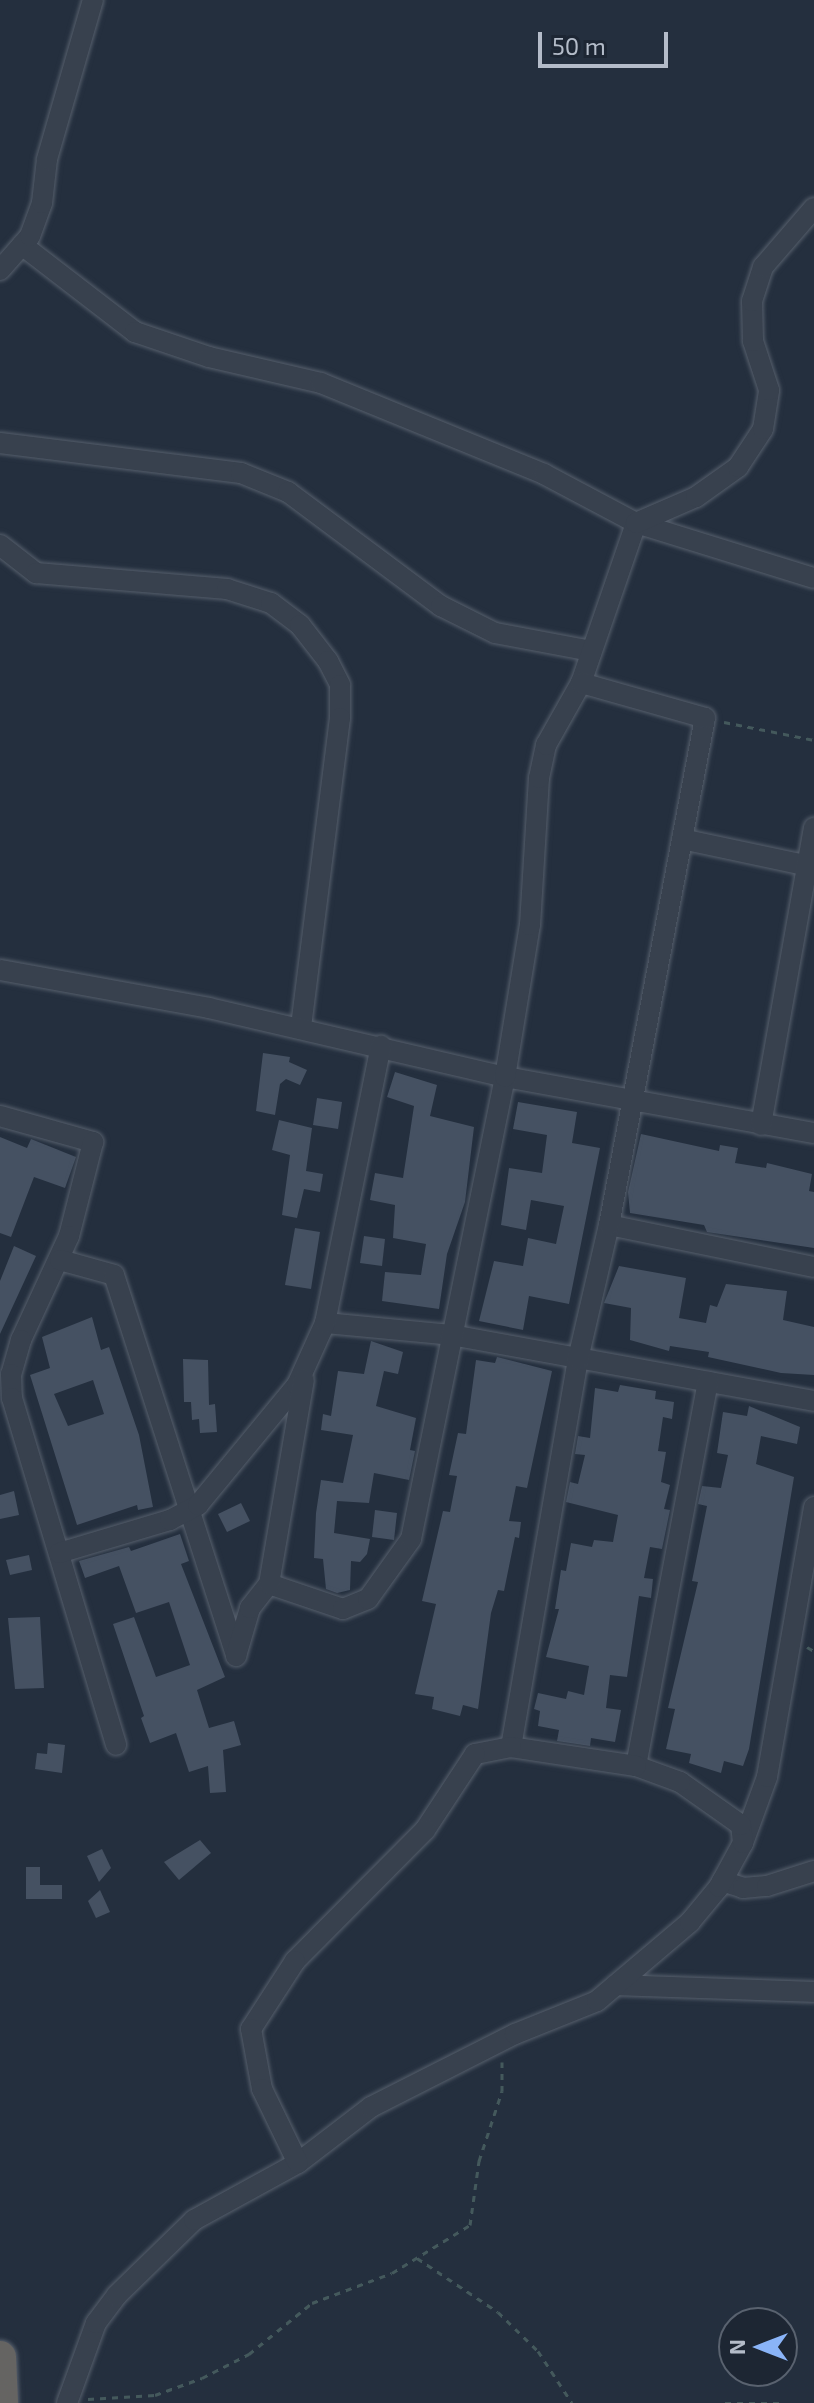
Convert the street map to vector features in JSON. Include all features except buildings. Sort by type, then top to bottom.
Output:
[{"type":"highway","points":[[0,2357],[2,2403]]},
{"type":"street","points":[[0,270],[22,245],[42,203],[47,159],[93,0]]},
{"type":"street","points":[[269,1584],[343,1609],[368,1599],[389,1575],[411,1539],[505,1077],[530,925],[539,778],[546,745],[581,683],[636,523],[696,497],[738,467],[763,429],[769,390],[753,341],[752,301],[763,267],[814,208]]},
{"type":"street","points":[[22,245],[135,332],[209,357],[321,383],[544,474],[636,523],[814,578]]},
{"type":"street","points":[[0,443],[241,473],[288,492],[441,606],[506,636],[591,651]]},
{"type":"street","points":[[0,545],[36,573],[227,589],[271,603],[300,625],[328,661],[340,685],[340,718],[301,1027]]},
{"type":"street","points":[[511,1747],[578,1359],[609,1225],[705,718],[581,683]]},
{"type":"street","points":[[761,1125],[810,866],[814,828]]},
{"type":"street","points":[[682,839],[810,866]]},
{"type":"street","points":[[0,970],[301,1027],[505,1077],[814,1133]]},
{"type":"street","points":[[59,1553],[188,1510],[264,1432],[307,1364],[325,1323],[381,1046]]},
{"type":"street","points":[[0,1116],[93,1142],[60,1260],[21,1340],[11,1374],[12,1398],[116,1745]]},
{"type":"street","points":[[609,1225],[814,1267]]},
{"type":"street","points":[[60,1260],[114,1275],[236,1656],[250,1608],[269,1584],[307,1364]]},
{"type":"street","points":[[325,1323],[451,1335],[814,1401]]},
{"type":"street","points":[[636,1766],[708,1382]]},
{"type":"street","points":[[70,2403],[96,2323],[147,2263],[194,2220],[298,2163],[371,2107],[501,2043],[597,2001],[690,1922],[722,1881],[743,1843],[767,1777],[814,1507]]},
{"type":"street","points":[[298,2163],[254,2064],[251,2029],[260,2010],[320,1933],[425,1830],[475,1754],[511,1747],[636,1766],[680,1782],[716,1804],[741,1825],[743,1843]]},
{"type":"street","points":[[722,1881],[743,1888],[767,1886],[814,1871]]},
{"type":"street","points":[[616,1985],[814,1992]]},
{"type":"path","points":[[705,718],[814,740]]},
{"type":"path","points":[[70,2403],[155,2395],[202,2378],[249,2354],[312,2303],[417,2258],[470,2225],[479,2161],[502,2091],[501,2043]]},
{"type":"path","points":[[417,2258],[498,2312],[538,2351],[572,2403]]},
{"type":"path","points":[[725,2403],[782,2403]]}]
